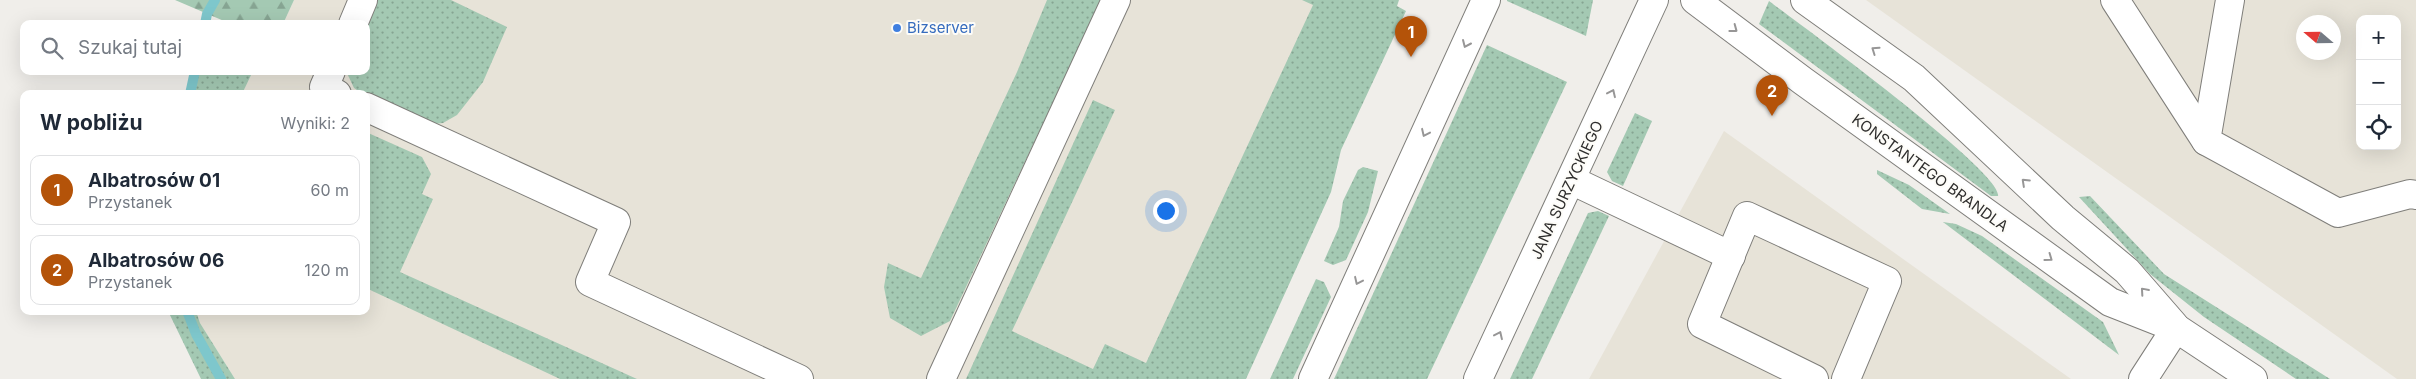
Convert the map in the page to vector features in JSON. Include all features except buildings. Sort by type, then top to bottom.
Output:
[{"type":"street","points":[[354,20],[363,0]]},
{"type":"street","points":[[941,379],[1116,0]]},
{"type":"street","points":[[1313,379],[1486,0]]},
{"type":"street","name":"JANA SURZYCKIEGO","points":[[1478,379],[1654,0]]},
{"type":"street","name":"KONSTANTEGO BRANDLA","points":[[1695,0],[1803,81],[2110,302],[2176,328],[2253,379]]},
{"type":"street","name":"KONSTANTEGO BRANDLA","points":[[1805,0],[1914,78],[2057,212],[2127,271],[2176,328]]},
{"type":"street","points":[[2115,0],[2206,141],[2338,213],[2410,194],[2416,195]]},
{"type":"street","points":[[2206,141],[2230,0]]},
{"type":"street","points":[[328,90],[324,88],[329,75]]},
{"type":"street","points":[[370,109],[616,222],[590,282],[798,379]]},
{"type":"street","points":[[1571,180],[1731,256]]},
{"type":"street","points":[[1814,379],[1702,324],[1747,216],[1887,281],[1846,379]]},
{"type":"street","points":[[2144,379],[2176,328]]},
{"type":"shaded area","points":[[294,0],[1317,0],[1147,379],[235,379],[200,323],[197,315],[370,315],[370,90],[244,90],[251,75],[370,75],[370,20],[285,20]]},
{"type":"shaded area","points":[[1866,0],[2416,0],[2416,379],[2397,379]]},
{"type":"shaded area","points":[[1724,131],[2071,379],[1589,379]]},
{"type":"green space","points":[[175,0],[294,0],[285,20],[222,20]]},
{"type":"green space","points":[[372,0],[451,0],[507,27],[483,82],[457,115],[443,123],[424,125],[370,98],[370,90],[357,90],[354,88],[348,75],[370,75],[370,20],[367,20]]},
{"type":"green space","points":[[1047,0],[1101,0],[950,321],[921,336],[890,318],[884,287],[888,263],[921,278],[1017,72]]},
{"type":"green space","points":[[1302,0],[1399,0],[1397,6],[1406,11],[1341,150],[1331,192],[1246,379],[966,379],[1093,100],[1115,110],[1012,331],[1093,369],[1105,344],[1146,363],[1313,5]]},
{"type":"green space","points":[[1593,0],[1586,36],[1507,1]]},
{"type":"green space","points":[[1769,1],[1936,130],[1969,159],[1991,182],[1998,196],[1991,196],[1759,24]]},
{"type":"green space","points":[[1487,45],[1567,82],[1427,379],[1334,379]]},
{"type":"green space","points":[[194,75],[251,75],[244,90],[191,90]]},
{"type":"green space","points":[[1635,113],[1652,121],[1623,186],[1612,181],[1607,172]]},
{"type":"green space","points":[[370,134],[422,157],[431,174],[422,194],[433,199],[400,272],[637,379],[560,379],[370,290]]},
{"type":"green space","points":[[1363,167],[1378,171],[1368,212],[1346,260],[1333,265],[1324,261],[1339,227],[1343,201],[1358,170]]},
{"type":"green space","points":[[1877,170],[1909,185],[1950,214],[1922,209],[1877,174]]},
{"type":"green space","points":[[2090,196],[2164,274],[2330,379],[2296,379],[2204,317],[2150,274],[2079,197]]},
{"type":"green space","points":[[1598,211],[1609,216],[1532,379],[1510,379],[1588,213]]},
{"type":"green space","points":[[1943,222],[1956,224],[1982,236],[2103,322],[2119,355]]},
{"type":"green space","points":[[1316,279],[1324,282],[1331,297],[1293,379],[1270,379]]},
{"type":"green space","points":[[170,315],[197,315],[200,323],[235,379],[201,379]]},
{"type":"waterway","points":[[206,20],[215,0]]},
{"type":"waterway","points":[[191,90],[194,75]]},
{"type":"waterway","points":[[189,315],[196,334],[221,379]]},
{"type":"place","name":"Bizserver","points":[[897,28]]},
{"type":"place","name":"Albatrosów 01","points":[[1411,57]]},
{"type":"place","name":"Albatrosów 06","points":[[1772,116]]}]
